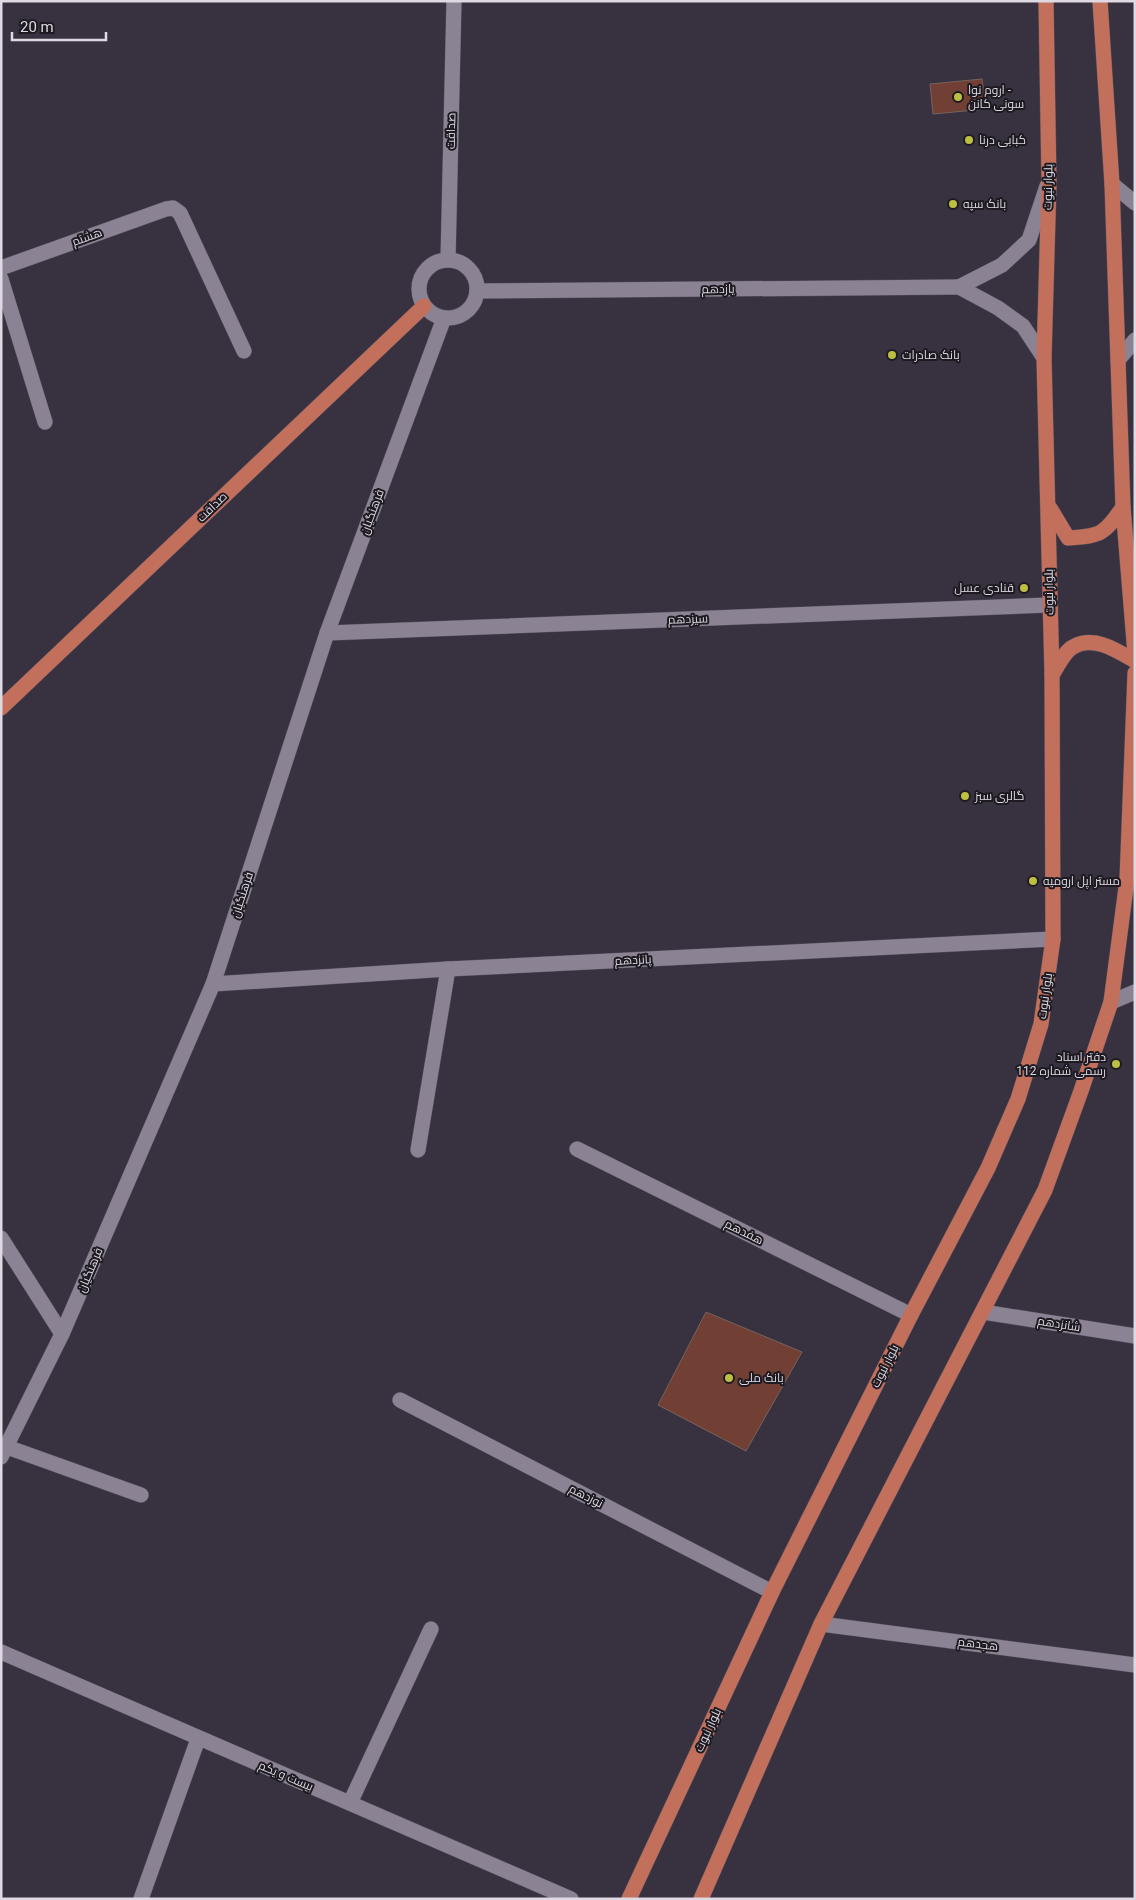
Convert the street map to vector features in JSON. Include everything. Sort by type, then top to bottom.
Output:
[{"type":"main road","name":"بلوار نبوت","points":[[629,1899],[772,1592],[911,1315],[988,1168],[1018,1099],[1041,1024],[1053,939],[1052,674],[1044,358],[1048,183],[1046,1]]},
{"type":"main road","points":[[1100,1],[1112,184],[1123,507],[1133,597],[1135,654]]},
{"type":"main road","name":"صداقت","points":[[1,708],[424,306]]},
{"type":"main road","points":[[1049,507],[1068,538],[1088,537],[1106,532],[1123,507]]},
{"type":"main road","points":[[1052,674],[1072,647],[1090,642],[1111,648],[1135,661]]},
{"type":"main road","points":[[701,1899],[821,1624],[1045,1190],[1111,1002],[1131,884],[1135,673]]},
{"type":"street","name":"صداقت","points":[[448,260],[454,1]]},
{"type":"street","points":[[959,287],[1002,264],[1029,240],[1048,183]]},
{"type":"street","points":[[1112,184],[1135,203]]},
{"type":"street","name":"هشتم","points":[[1,268],[166,208],[173,208],[180,213],[244,351]]},
{"type":"street","points":[[448,260],[457,262],[472,273],[477,292],[475,301],[462,315],[444,318],[436,316],[424,306],[419,298],[420,280],[430,266],[448,260]]},
{"type":"street","points":[[1,279],[45,422]]},
{"type":"street","points":[[959,287],[998,308],[1023,326],[1044,358]]},
{"type":"street","name":"یازدهم","points":[[477,292],[959,287]]},
{"type":"street","name":"فرهنگیان","points":[[4,1452],[62,1334],[213,984],[327,633],[444,318]]},
{"type":"street","points":[[1118,360],[1135,340]]},
{"type":"street","name":"سیزدهم","points":[[327,633],[1049,605]]},
{"type":"street","name":"پانزدهم","points":[[213,984],[448,969],[1053,939]]},
{"type":"street","points":[[418,1150],[448,969]]},
{"type":"street","points":[[1111,1002],[1135,992]]},
{"type":"street","name":"هفدهم","points":[[577,1149],[911,1315]]},
{"type":"street","points":[[1,1238],[62,1334]]},
{"type":"street","name":"شانزدهم","points":[[983,1312],[1135,1336]]},
{"type":"street","name":"نوزدهم","points":[[400,1400],[772,1592]]},
{"type":"street","points":[[4,1452],[141,1495]]},
{"type":"street","name":"هجدهم","points":[[821,1624],[1135,1665]]},
{"type":"street","points":[[350,1804],[431,1629]]},
{"type":"street","name":"بیست و یکم","points":[[1,1652],[571,1899]]},
{"type":"street","points":[[141,1899],[198,1739]]},
{"type":"building","name":"اروم نوا - سونی کانن","points":[[982,79],[986,109],[933,114],[930,84]]},
{"type":"building","name":"بانک ملی","points":[[706,1312],[802,1352],[746,1451],[658,1405]]},
{"type":"place","name":"اروم نوا - سونی کانن","points":[[958,97]]},
{"type":"place","name":"کبابی درنا","points":[[969,140]]},
{"type":"place","name":"بانک سپه","points":[[953,204]]},
{"type":"place","name":"بانک صادرات","points":[[892,355]]},
{"type":"place","name":"قنادی عسل","points":[[1024,588]]},
{"type":"place","name":"گالری سبز","points":[[965,796]]},
{"type":"place","name":"مستر اپل ارومیه","points":[[1033,881]]},
{"type":"place","name":"دفتر اسناد رسمی شماره 112","points":[[1116,1064]]},
{"type":"place","name":"بانک ملی","points":[[729,1378]]}]
